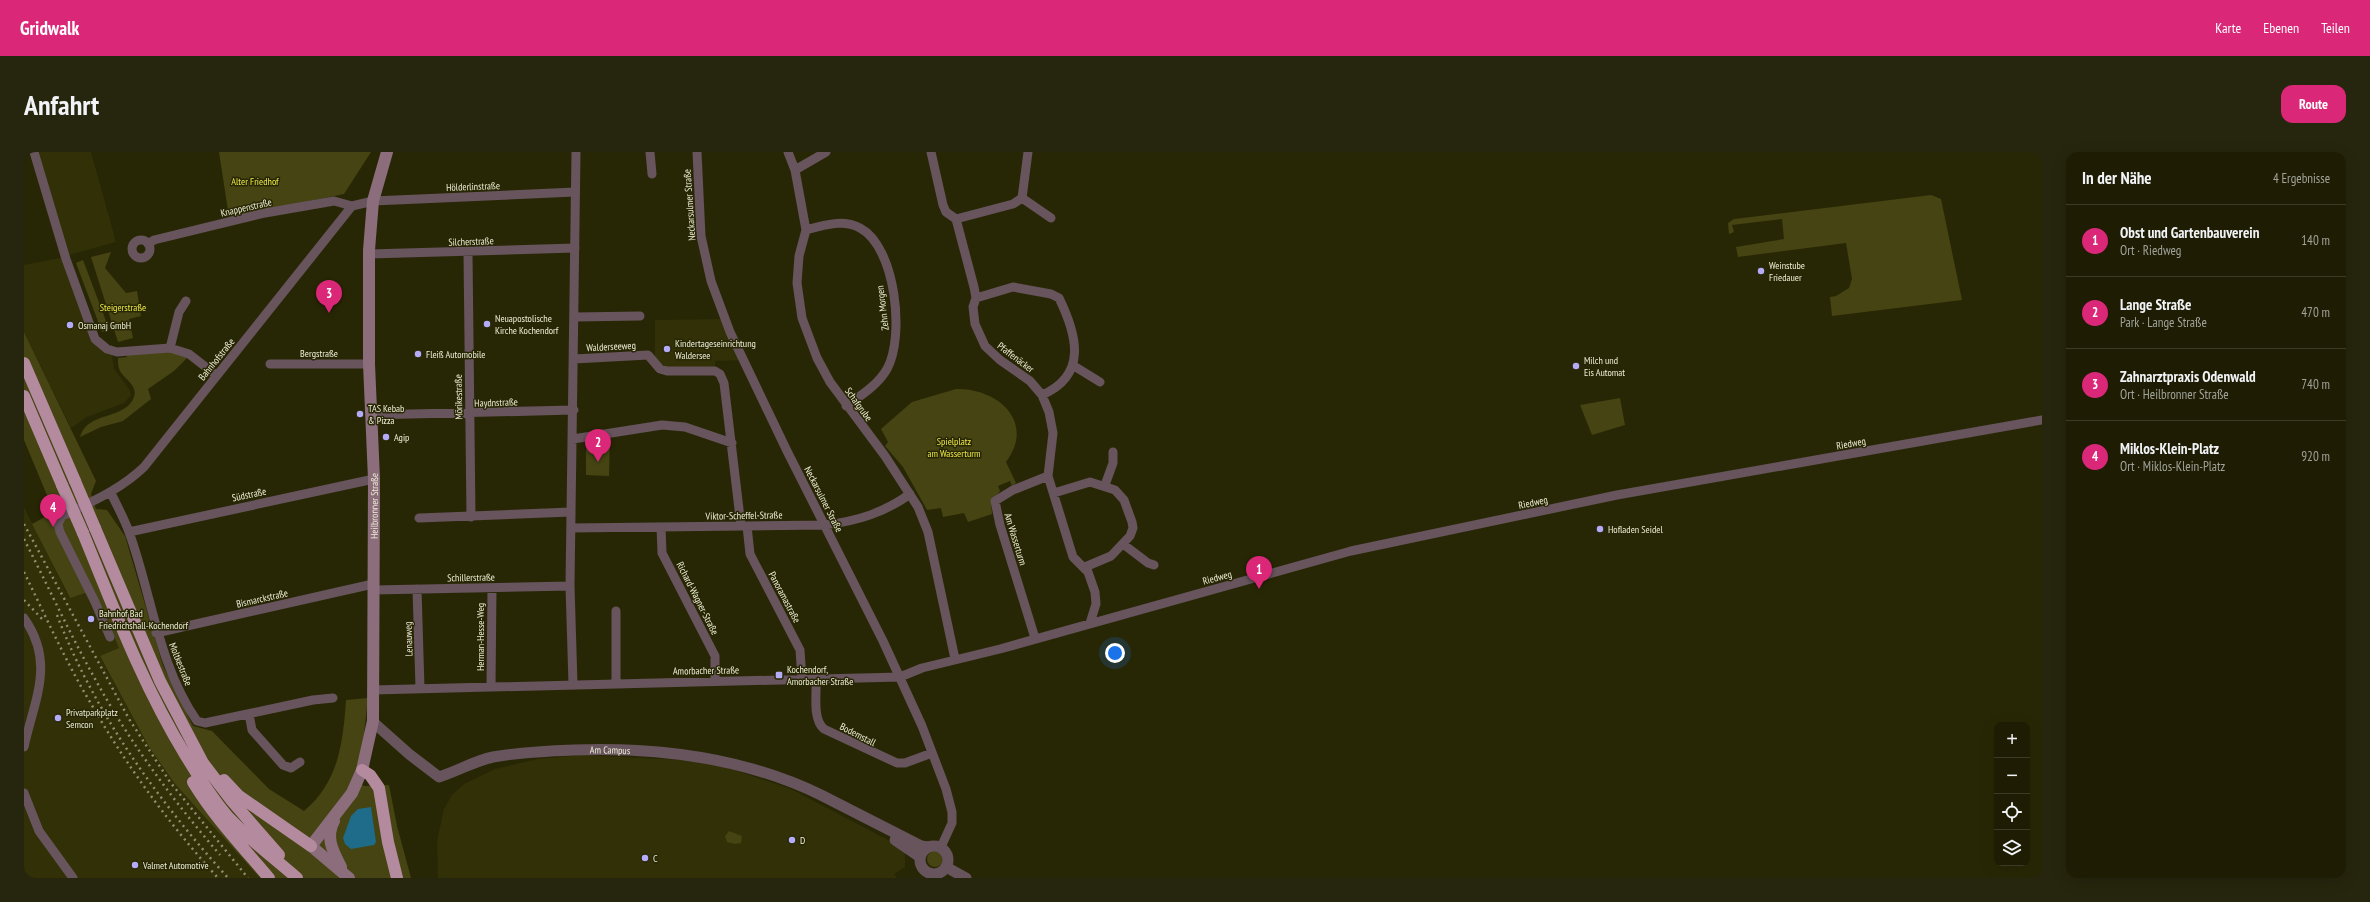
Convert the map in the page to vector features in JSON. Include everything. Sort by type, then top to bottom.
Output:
[{"type":"highway","points":[[24,363],[160,681],[203,763],[232,801],[296,877]]},
{"type":"highway","points":[[24,396],[127,640],[160,711],[200,778],[221,808],[248,837],[296,877]]},
{"type":"highway","points":[[160,711],[166,735],[210,809],[269,878]]},
{"type":"highway","points":[[194,744],[222,779],[239,796],[311,846]]},
{"type":"highway","points":[[362,770],[370,775],[379,788],[388,842],[397,878]]},
{"type":"main road","name":"Heilbronner Straße","points":[[311,846],[345,803],[362,770],[370,741],[373,722],[374,479],[369,364],[369,254],[373,201],[387,152]]},
{"type":"main road","points":[[345,803],[330,829],[329,842],[346,874]]},
{"type":"main road","points":[[311,846],[346,874]]},
{"type":"street","points":[[34,152],[66,259],[96,339],[107,349],[117,352],[170,348],[189,354],[216,375]]},
{"type":"street","points":[[573,684],[570,586],[574,410],[574,248],[576,152]]},
{"type":"street","points":[[650,152],[652,174]]},
{"type":"street","name":"Neckarsulmer Straße","points":[[697,152],[701,236],[711,281],[730,332],[900,677],[932,753],[952,812],[952,823],[941,848]]},
{"type":"street","name":"Schafgrube","points":[[788,152],[795,170],[806,230],[799,256],[797,283],[802,318],[817,358],[846,406],[885,456],[918,507],[928,532],[955,659]]},
{"type":"street","points":[[795,170],[826,152]]},
{"type":"street","name":"Pfaffenäcker","points":[[931,152],[943,205],[946,212],[956,219],[976,298],[973,307],[975,324],[985,346],[1000,360],[1030,381],[1042,395],[1049,412],[1053,433],[1048,476],[1073,557],[1085,567],[1088,572],[1096,604],[1090,623]]},
{"type":"street","points":[[956,219],[1013,204],[1022,198],[1028,152]]},
{"type":"street","name":"Hölderlinstraße","points":[[373,201],[575,192]]},
{"type":"street","points":[[1022,198],[1052,218]]},
{"type":"street","name":"Knappenstraße","points":[[148,244],[154,240],[265,213],[334,201],[352,206]]},
{"type":"street","points":[[352,206],[373,201]]},
{"type":"street","name":"Bahnhofstraße","points":[[110,637],[95,602],[60,532],[58,524],[62,516],[111,493],[128,482],[144,467],[352,206]]},
{"type":"street","name":"Zehn Morgen","points":[[806,230],[835,223],[848,224],[861,228],[875,241],[888,270],[894,294],[897,338],[894,353],[886,371],[871,387],[846,406]]},
{"type":"street","name":"Silcherstraße","points":[[369,254],[468,253],[574,248]]},
{"type":"street","name":"Mörikestraße","points":[[468,253],[471,517]]},
{"type":"street","points":[[976,298],[1013,287],[1057,296],[1065,310],[1075,348],[1074,366],[1064,381],[1054,390],[1042,395]]},
{"type":"street","points":[[170,348],[178,312],[186,301]]},
{"type":"street","points":[[575,317],[640,316]]},
{"type":"street","name":"Walderseeweg","points":[[574,359],[648,355],[660,369],[667,371],[715,371]]},
{"type":"street","name":"Bergstraße","points":[[270,364],[369,364]]},
{"type":"street","points":[[1074,366],[1100,382]]},
{"type":"street","name":"Panoramastraße","points":[[715,371],[720,374],[724,383],[744,526],[750,554],[800,650],[802,679]]},
{"type":"street","name":"Haydnstraße","points":[[371,415],[469,414],[574,410]]},
{"type":"street","name":"Riedweg","points":[[1035,638],[1359,550],[1617,495],[2042,420]]},
{"type":"street","points":[[573,439],[662,425],[675,425],[732,443]]},
{"type":"street","points":[[1105,485],[1113,463],[1113,452]]},
{"type":"street","name":"Am Wasserturm","points":[[1035,638],[1000,525],[995,501],[1013,490],[1048,476]]},
{"type":"street","name":"Südstraße","points":[[129,532],[374,479]]},
{"type":"street","points":[[1054,493],[1090,482],[1105,485],[1121,495],[1132,522],[1133,528],[1130,536],[1111,556],[1085,567]]},
{"type":"street","name":"Moltkestraße","points":[[111,493],[129,532],[156,633],[186,706],[197,721],[205,723],[313,700],[333,698]]},
{"type":"street","name":"Viktor-Scheffel-Straße","points":[[571,528],[825,525],[865,518],[890,508],[910,494]]},
{"type":"street","points":[[419,518],[571,512]]},
{"type":"street","name":"Richard-Wagner-Straße","points":[[661,527],[662,553],[715,656],[716,680]]},
{"type":"street","points":[[1122,544],[1148,563],[1154,564]]},
{"type":"street","name":"Schillerstraße","points":[[373,587],[417,589],[570,586]]},
{"type":"street","name":"Bismarckstraße","points":[[156,633],[373,587]]},
{"type":"street","name":"Herman-Hesse-Weg","points":[[491,686],[492,588]]},
{"type":"street","name":"Lenauweg","points":[[417,589],[420,688]]},
{"type":"street","points":[[616,611],[616,683]]},
{"type":"street","points":[[24,618],[38,643],[42,675],[24,747]]},
{"type":"street","name":"Amorbacher Straße","points":[[373,690],[716,680],[900,677],[922,668],[1035,638]]},
{"type":"street","name":"Bodemstall","points":[[816,679],[817,717],[820,726],[824,729],[892,762],[905,763],[932,753]]},
{"type":"street","points":[[249,714],[252,730],[283,765],[291,768],[300,762]]},
{"type":"street","name":"Am Campus","points":[[373,722],[409,754],[439,777],[481,761],[526,753],[599,749],[647,750],[713,759],[761,773],[821,795],[859,816],[921,846],[928,847]]},
{"type":"street","points":[[24,793],[29,810],[39,831],[73,878]]},
{"type":"street","name":"Am Campus","points":[[859,816],[920,857]]},
{"type":"street","points":[[928,847],[941,848],[948,858],[946,867],[937,874],[930,873],[921,866],[920,857],[928,847]]},
{"type":"street","points":[[946,867],[966,878]]},
{"type":"shaded area","points":[[37,152],[91,152],[116,242],[65,256],[91,340],[100,349],[112,355],[114,369],[129,389],[131,395],[124,403],[87,417],[71,428],[24,332],[24,265],[65,257]]},
{"type":"shaded area","points":[[725,319],[744,360],[715,361],[715,367],[659,367],[655,361],[655,320]]},
{"type":"shaded area","points":[[24,507],[69,598],[94,589],[119,648],[100,657],[149,747],[175,784],[260,878],[24,878]]},
{"type":"shaded area","points":[[582,755],[683,760],[719,765],[791,789],[905,849],[905,867],[894,874],[897,878],[438,878],[437,841],[444,809],[452,795],[464,784],[495,769],[538,759]]},
{"type":"green space","name":"Alter Friedhof","points":[[219,152],[371,152],[344,194],[229,217]]},
{"type":"green space","points":[[1931,195],[1941,199],[1962,300],[1832,316],[1830,297],[1836,296],[1849,288],[1852,279],[1846,243],[1738,257],[1736,247],[1784,239],[1782,219],[1732,225],[1734,232],[1729,234],[1728,223],[1734,219]]},
{"type":"green space","name":"Steigerstraße","points":[[111,252],[105,268],[126,293],[137,291],[141,316],[129,319],[133,338],[118,342],[91,257]]},
{"type":"green space","points":[[83,260],[109,329],[102,332],[76,263]]},
{"type":"green space","points":[[24,332],[96,481],[91,494],[96,509],[107,510],[125,536],[163,666],[193,726],[212,731],[269,789],[304,811],[316,800],[332,774],[341,746],[346,700],[368,698],[362,752],[352,779],[364,786],[389,785],[397,826],[411,878],[260,878],[175,784],[149,747],[100,656],[119,648],[94,590],[70,598],[32,524],[54,512],[24,440]]},
{"type":"green space","points":[[170,351],[189,356],[174,371],[148,389],[151,399],[123,421],[101,427],[80,437],[84,429],[90,423],[123,409],[130,404],[134,397],[134,389],[119,369],[118,358],[127,357],[126,352]]},
{"type":"green space","name":"Spielplatz am Wasserturm","points":[[956,389],[971,390],[986,394],[998,401],[1008,410],[1014,421],[1017,434],[1014,447],[1006,462],[1016,483],[1012,486],[1010,481],[998,486],[1000,491],[991,503],[992,514],[968,522],[964,513],[943,517],[941,508],[927,510],[903,467],[885,446],[888,442],[881,429],[912,402]]},
{"type":"green space","points":[[1620,398],[1625,425],[1592,435],[1580,405]]},
{"type":"green space","points":[[610,439],[609,476],[586,475],[586,449],[599,447],[600,440]]},
{"type":"green space","points":[[729,831],[742,836],[741,843],[735,844],[727,842],[725,836]]},
{"type":"green space","points":[[932,851],[938,851],[943,856],[941,865],[938,867],[932,867],[927,862],[927,856]]},
{"type":"water","points":[[371,807],[376,842],[374,845],[351,849],[345,844],[343,838],[351,816],[358,809]]},
{"type":"railway","points":[[24,524],[129,719],[170,782],[248,878]]},
{"type":"railway","points":[[24,539],[82,655],[129,736],[188,817],[220,855]]},
{"type":"railway","points":[[24,572],[72,670],[118,748],[165,815],[218,878]]},
{"type":"railway","points":[[24,600],[44,621]]},
{"type":"railway","points":[[57,615],[72,651],[90,687],[130,754],[177,818],[228,878]]},
{"type":"place","name":"Weinstube Friedauer","points":[[1761,271]]},
{"type":"place","name":"Zahnarztpraxis Odenwald","points":[[329,313]]},
{"type":"place","name":"Neuapostolische Kirche Kochendorf","points":[[487,324]]},
{"type":"place","name":"Osmanaj GmbH","points":[[70,325]]},
{"type":"place","name":"Kindertageseinrichtung Waldersee","points":[[667,349]]},
{"type":"place","name":"Fleiß Automobile","points":[[418,354]]},
{"type":"place","name":"Milch und Eis Automat","points":[[1576,366]]},
{"type":"place","name":"TAS Kebab & Pizza","points":[[360,414]]},
{"type":"place","name":"Agip","points":[[386,437]]},
{"type":"place","name":"Lange Straße","points":[[598,462]]},
{"type":"place","name":"Miklos-Klein-Platz","points":[[53,527]]},
{"type":"place","name":"Hofladen Seidel","points":[[1600,529]]},
{"type":"place","name":"Obst und Gartenbauverein","points":[[1259,589]]},
{"type":"place","name":"Bahnhof Bad Friedrichshall-Kochendorf","points":[[91,619]]},
{"type":"place","name":"Kochendorf, Amorbacher Straße","points":[[779,675]]},
{"type":"place","name":"Privatparkplatz Semcon","points":[[58,718]]},
{"type":"place","name":"D","points":[[792,840]]},
{"type":"place","name":"C","points":[[645,858]]},
{"type":"place","name":"Valmet Automotive","points":[[135,865]]}]
